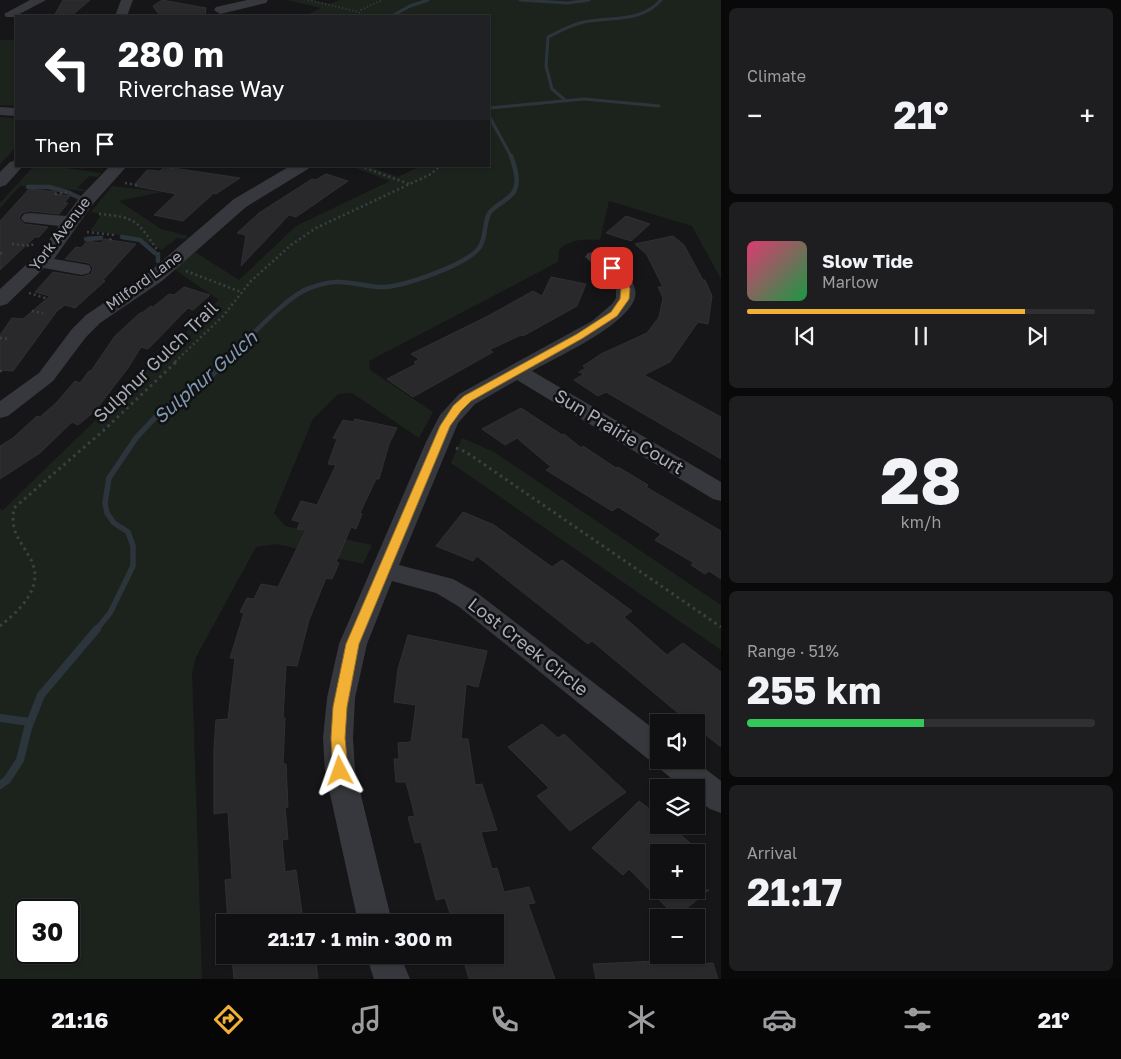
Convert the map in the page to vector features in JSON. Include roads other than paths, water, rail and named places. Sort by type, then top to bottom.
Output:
[{"type":"street","points":[[10,14],[40,0]]},
{"type":"street","points":[[121,15],[127,0]]},
{"type":"street","points":[[220,10],[262,0]]},
{"type":"street","points":[[0,111],[15,112]]},
{"type":"street","points":[[0,182],[15,166]]},
{"type":"street","name":"York Avenue","points":[[0,300],[41,262],[86,201],[118,167]]},
{"type":"street","name":"Milford Lane","points":[[0,411],[46,377],[93,319],[155,277],[240,203],[300,167]]},
{"type":"street","points":[[30,218],[71,222]]},
{"type":"street","points":[[372,914],[343,791],[338,738],[340,707],[348,658],[437,442],[448,420],[468,398],[599,325],[620,308],[626,293],[622,278],[612,268],[594,257]]},
{"type":"street","points":[[41,262],[82,270]]},
{"type":"street","name":"Sun Prairie Court","points":[[517,370],[721,493]]},
{"type":"street","name":"Lost Creek Circle","points":[[384,570],[444,586],[467,598],[650,743]]},
{"type":"street","points":[[683,769],[721,799]]},
{"type":"street","points":[[386,964],[392,979]]},
{"type":"waterway","name":"Sulphur Gulch","points":[[394,15],[410,6],[428,0]]},
{"type":"waterway","name":"Sulphur Gulch","points":[[520,0],[568,3],[589,0]]},
{"type":"waterway","points":[[565,100],[552,89],[546,66],[548,37],[580,23],[634,16],[653,8],[661,0]]},
{"type":"waterway","points":[[490,108],[584,99],[659,106]]},
{"type":"waterway","name":"Sulphur Gulch","points":[[490,118],[511,156]]},
{"type":"waterway","name":"Sulphur Gulch","points":[[96,630],[110,613],[133,566],[133,546],[128,532],[114,523],[107,513],[105,503],[109,478],[136,438],[163,409],[209,378],[278,310],[301,292],[323,284],[336,282],[379,287],[395,285],[435,273],[462,261],[472,254],[481,244],[490,212],[508,198],[515,189],[517,178],[511,156]]},
{"type":"waterway","points":[[28,187],[49,187],[67,192]]},
{"type":"waterway","points":[[69,193],[80,198]]},
{"type":"waterway","points":[[122,237],[140,240],[155,253]]},
{"type":"waterway","points":[[86,239],[101,238]]},
{"type":"waterway","points":[[158,254],[158,261]]},
{"type":"waterway","name":"Sulphur Gulch","points":[[0,785],[7,780],[20,760],[28,728],[41,695],[97,629]]},
{"type":"waterway","points":[[0,718],[30,722]]}]
